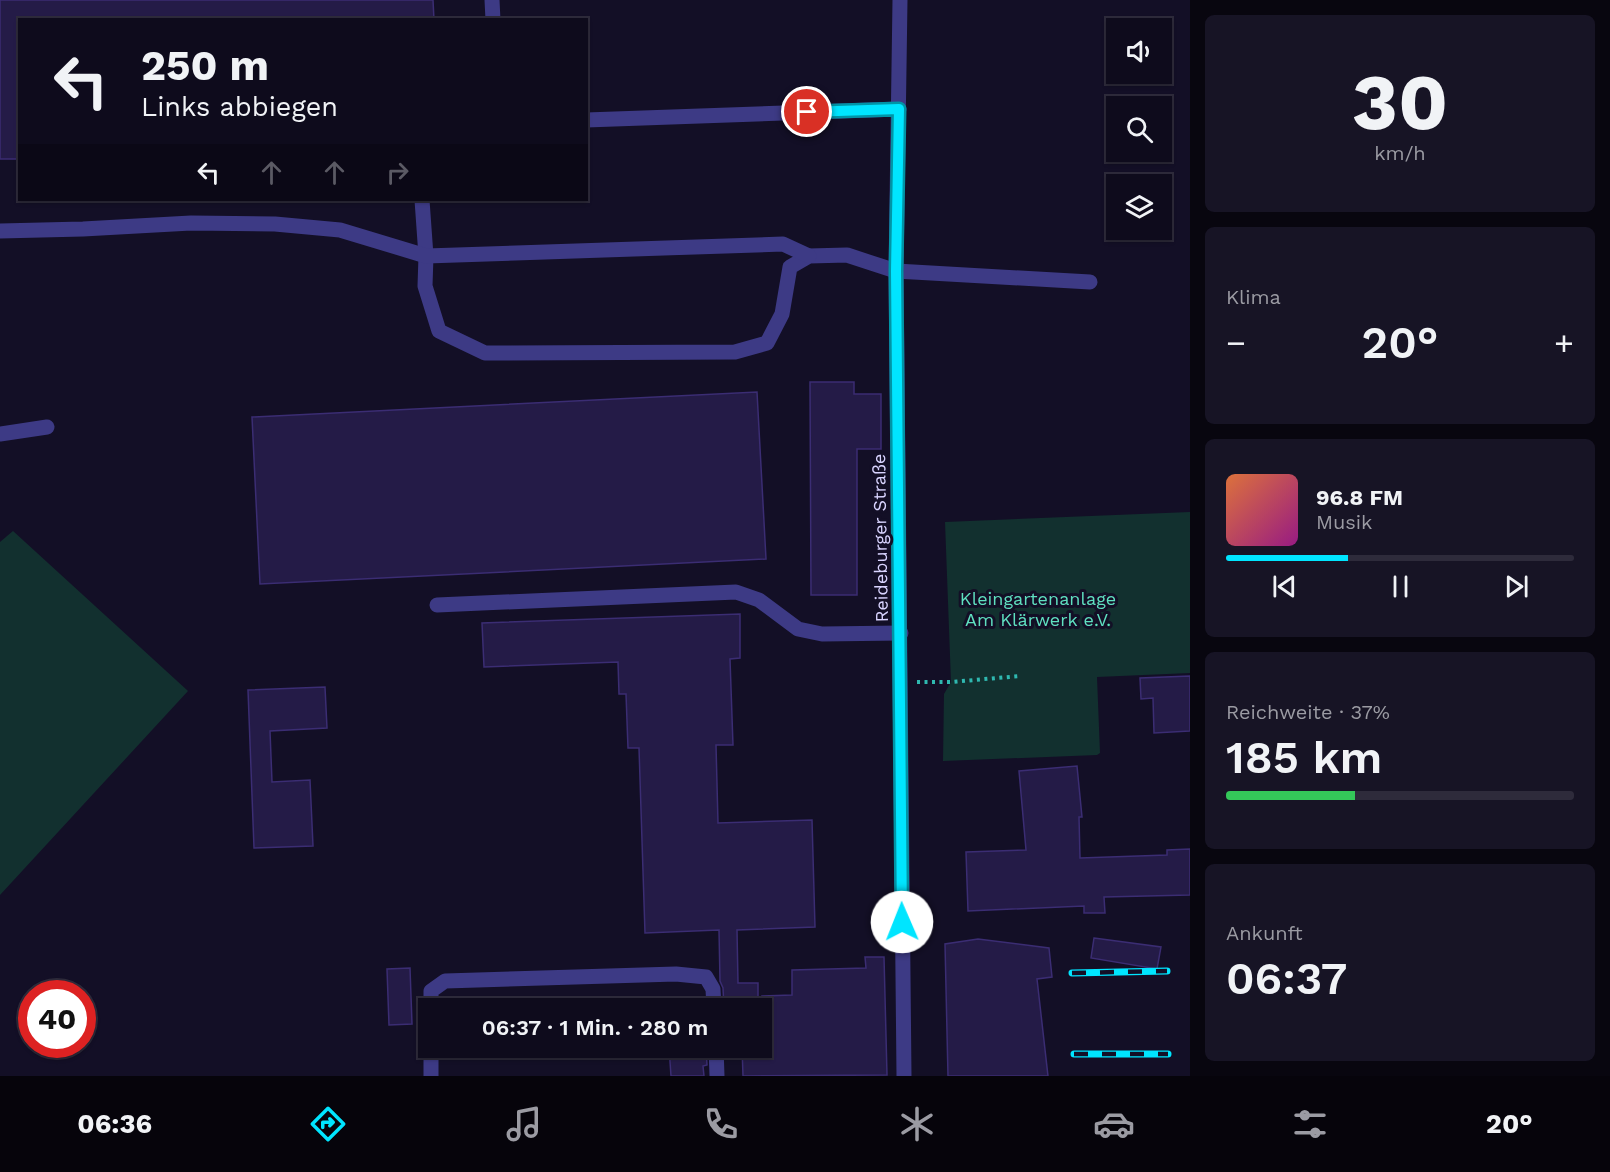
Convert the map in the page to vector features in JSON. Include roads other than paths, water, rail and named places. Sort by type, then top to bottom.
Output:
[{"type":"street","points":[[492,0],[493,18]]},
{"type":"street","name":"Reideburger Straße","points":[[900,0],[896,271],[904,1076]]},
{"type":"street","points":[[588,120],[899,109]]},
{"type":"street","points":[[422,201],[426,256],[425,286],[439,331],[485,353],[735,352],[767,343],[782,314],[790,267],[809,256]]},
{"type":"street","points":[[0,231],[191,223],[275,224],[340,230],[426,256],[783,244],[809,256],[847,255],[896,271],[1090,282]]},
{"type":"street","points":[[0,434],[47,427]]},
{"type":"street","points":[[437,605],[736,592],[759,600],[798,629],[822,634],[901,633]]},
{"type":"street","points":[[431,998],[431,991],[445,981],[676,974],[706,977],[713,989],[713,998]]},
{"type":"street","points":[[431,1058],[431,1076]]},
{"type":"street","points":[[716,1058],[717,1076]]},
{"type":"railway","points":[[1072,973],[1167,971]]},
{"type":"railway","points":[[1074,1054],[1168,1054]]},
{"type":"park label","name":"Kleingartenanlage Am Klärwerk e.V.","points":[[1038,608]]}]
